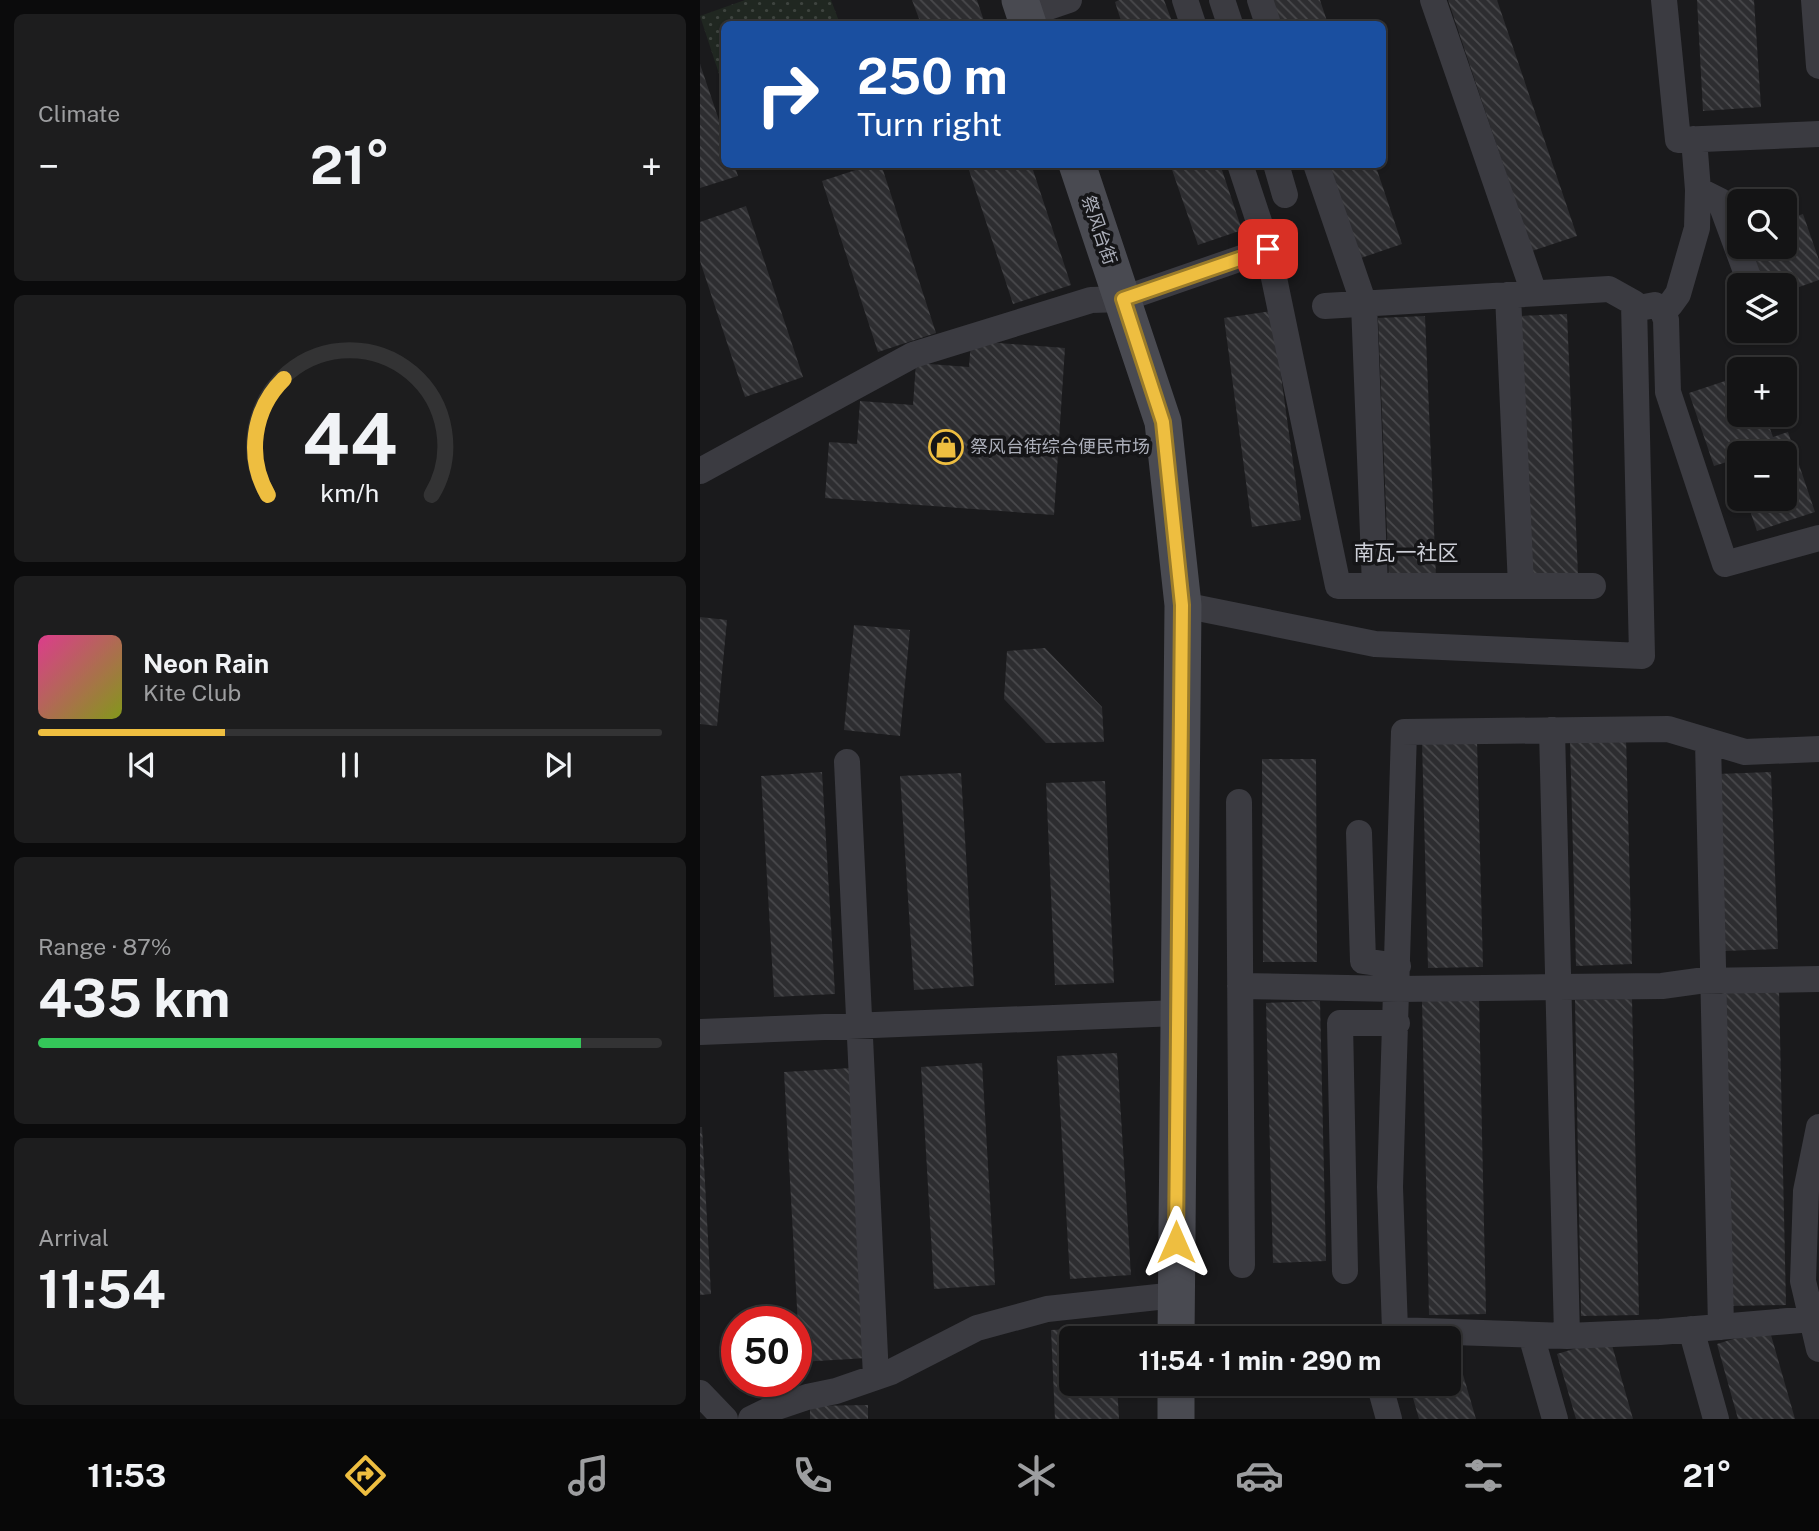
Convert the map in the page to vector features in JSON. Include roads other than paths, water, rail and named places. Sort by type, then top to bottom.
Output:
[{"type":"main road","name":"祭风台街","points":[[1078,168],[1163,422],[1182,605],[1176,1326]]},
{"type":"main road","points":[[1176,1396],[1176,1419]]},
{"type":"street","points":[[1025,13],[1069,0]]},
{"type":"street","points":[[1185,0],[1192,21]]},
{"type":"street","points":[[1222,0],[1229,21]]},
{"type":"street","points":[[1260,0],[1267,21]]},
{"type":"street","points":[[1433,0],[1534,293]]},
{"type":"street","points":[[1664,0],[1678,140],[1819,134]]},
{"type":"street","points":[[1814,0],[1819,66]]},
{"type":"street","points":[[1662,309],[1670,305],[1678,294],[1697,228],[1698,190],[1694,139]]},
{"type":"street","points":[[1241,168],[1268,249],[1338,586],[1593,586]]},
{"type":"street","points":[[1277,168],[1285,195]]},
{"type":"street","points":[[1317,168],[1364,304],[1374,586]]},
{"type":"street","points":[[1698,190],[1720,201],[1747,273]]},
{"type":"street","points":[[700,471],[913,355],[1091,300],[1123,299],[1268,249]]},
{"type":"street","points":[[1182,605],[1375,645],[1642,656],[1634,303],[1609,289],[1325,306]]},
{"type":"street","points":[[1508,295],[1521,586]]},
{"type":"street","points":[[1634,309],[1655,305],[1662,309],[1666,320],[1668,392],[1725,564],[1819,538]]},
{"type":"street","points":[[1394,1326],[1390,1187],[1404,732],[1668,729],[1745,752],[1819,749]]},
{"type":"street","points":[[1552,730],[1567,1336]]},
{"type":"street","points":[[1708,741],[1721,1326]]},
{"type":"street","points":[[847,762],[876,1377]]},
{"type":"street","points":[[1239,802],[1242,1265]]},
{"type":"street","points":[[1359,833],[1363,961],[1398,977]]},
{"type":"street","points":[[1240,986],[1398,977],[1558,987],[1662,986],[1714,981],[1819,979]]},
{"type":"street","points":[[700,1032],[1178,1013]]},
{"type":"street","points":[[1345,1271],[1340,1023],[1397,1023]]},
{"type":"street","points":[[1819,1127],[1806,1191],[1803,1282],[1819,1349]]},
{"type":"street","points":[[764,1416],[891,1372],[977,1328],[1047,1309],[1176,1294]]},
{"type":"street","points":[[1461,1334],[1567,1336],[1812,1319]]},
{"type":"street","points":[[1691,1329],[1716,1419]]},
{"type":"street","points":[[1531,1335],[1555,1419]]},
{"type":"street","points":[[700,1393],[725,1419]]},
{"type":"street","points":[[1383,1396],[1389,1419]]},
{"type":"place","name":"祭风台街综合便民市场","points":[[946,447]]},
{"type":"district","name":"南瓦一社区","points":[[1406,553]]}]
